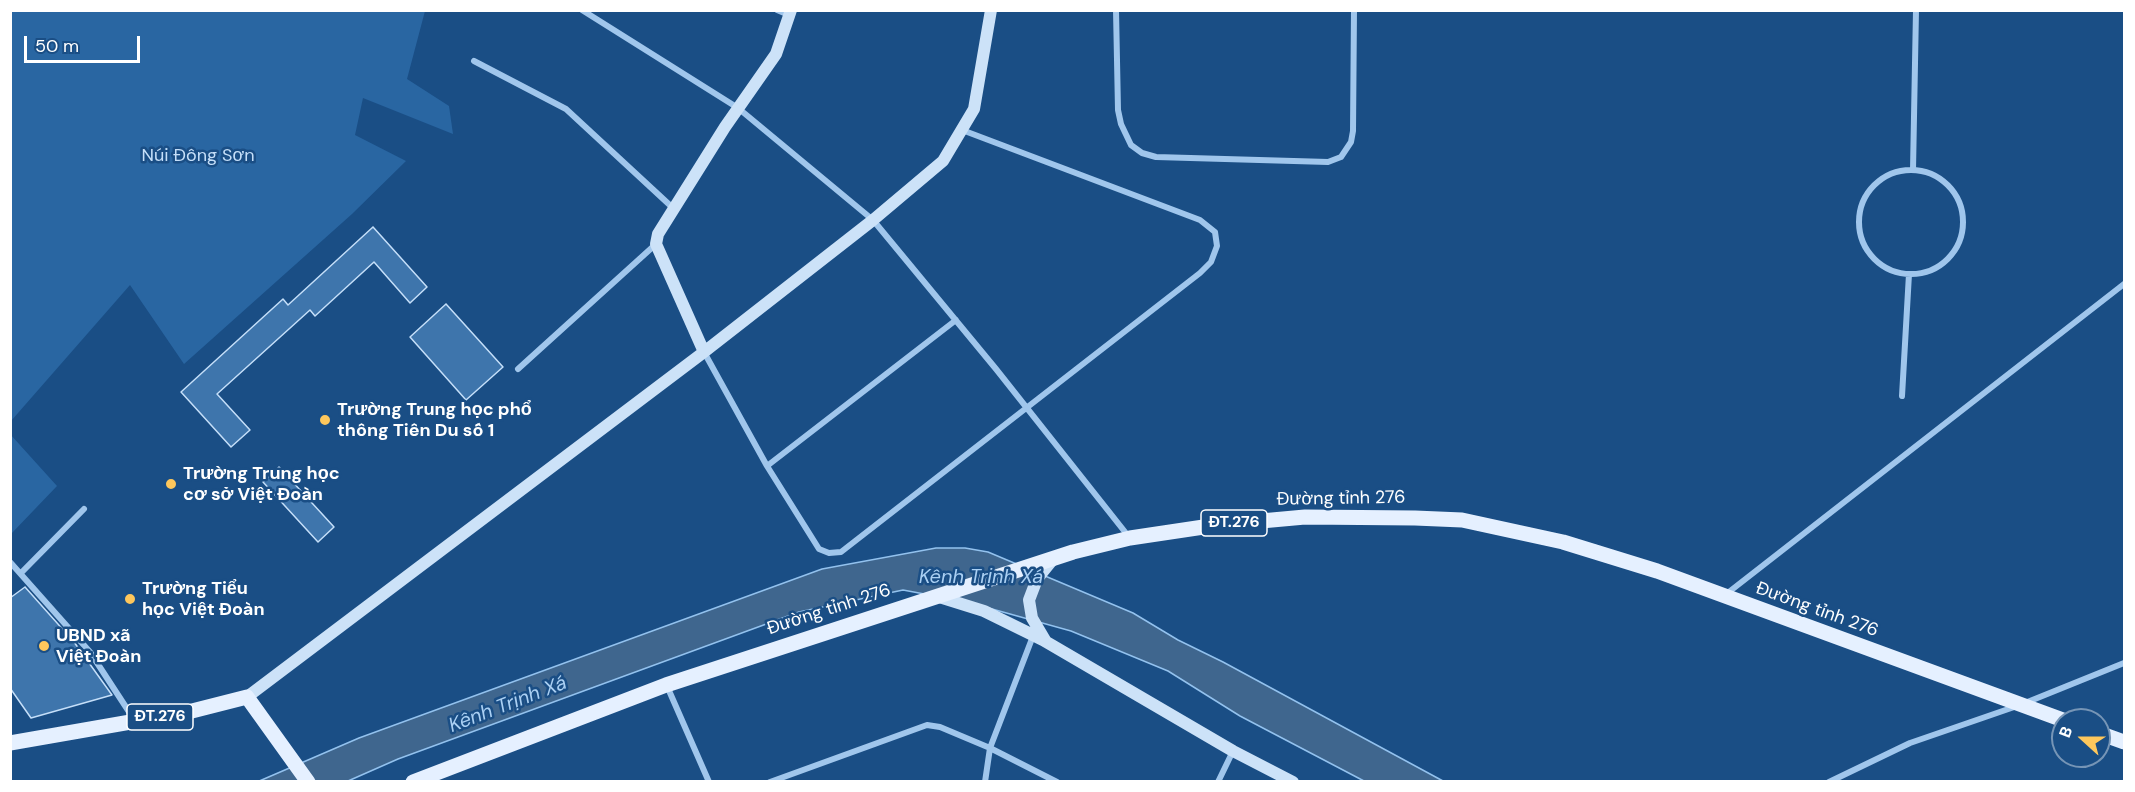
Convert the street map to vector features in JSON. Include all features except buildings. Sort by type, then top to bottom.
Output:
[{"type":"main road","points":[[308,782],[247,697],[704,352],[873,220],[943,160],[974,109],[991,10]]},
{"type":"main road","points":[[704,352],[656,244],[658,234],[738,108],[776,54],[790,13]]},
{"type":"main road","name":"Đường tỉnh 276","points":[[413,782],[666,685],[1054,558],[1130,538],[1217,525],[1305,517],[1404,517],[1462,520],[1583,548],[1657,571],[2051,716]]},
{"type":"main road","points":[[1048,643],[1032,618],[1029,600],[1041,571],[1054,558]]},
{"type":"main road","points":[[935,596],[984,611],[1048,643],[1233,751],[1293,782]]},
{"type":"main road","name":"ĐT.276","points":[[10,743],[188,712],[247,697]]},
{"type":"street","points":[[582,10],[738,108],[873,220],[1130,538]]},
{"type":"street","points":[[777,10],[790,13]]},
{"type":"street","points":[[1116,10],[1118,110],[1121,124],[1131,145],[1142,153],[1156,157],[1328,162],[1341,157],[1351,142],[1353,131],[1354,10]]},
{"type":"street","points":[[1913,170],[1916,10]]},
{"type":"street","points":[[474,61],[566,109],[673,208]]},
{"type":"street","points":[[704,352],[768,466],[819,549],[829,553],[841,552],[1200,273],[1211,262],[1217,246],[1215,232],[1200,220],[961,130]]},
{"type":"street","points":[[1913,170],[1929,173],[1943,181],[1954,193],[1961,208],[1963,224],[1960,240],[1952,254],[1940,266],[1925,272],[1909,274],[1891,270],[1876,261],[1865,246],[1860,229],[1861,211],[1867,195],[1879,181],[1895,172],[1913,170]]},
{"type":"street","points":[[518,369],[656,244]]},
{"type":"street","points":[[1902,396],[1909,274]]},
{"type":"street","points":[[1724,596],[2124,284]]},
{"type":"street","points":[[768,466],[956,320]]},
{"type":"street","points":[[21,573],[84,509]]},
{"type":"street","points":[[10,562],[90,652],[136,721]]},
{"type":"street","points":[[985,782],[990,748],[1034,636]]},
{"type":"street","points":[[1829,782],[1910,743],[2020,705],[2124,663]]},
{"type":"street","points":[[666,685],[709,782]]},
{"type":"street","points":[[770,782],[927,725],[940,727],[990,748],[1057,782]]},
{"type":"street","points":[[1218,782],[1233,751]]},
{"type":"green space","name":"Núi Đông Sơn","points":[[11,10],[425,11],[407,79],[449,106],[453,134],[363,98],[355,135],[406,161],[352,214],[184,364],[130,285],[11,421]]},
{"type":"green space","points":[[10,434],[57,486],[11,534],[10,534]]},
{"type":"water","name":"Kênh Trịnh Xá","points":[[936,548],[965,548],[988,552],[1133,613],[1178,640],[1443,781],[1364,781],[1240,716],[1168,671],[1071,631],[967,602],[903,590],[799,612],[398,759],[348,781],[257,782],[359,738],[822,569]]},
{"type":"place","name":"Trường Trung học phổ thông Tiên Du số 1","points":[[325,420]]},
{"type":"place","name":"Trường Trung học cơ sở Việt Đoàn","points":[[171,484]]},
{"type":"place","name":"Trường Tiểu học Việt Đoàn","points":[[130,599]]},
{"type":"place","name":"UBND xã Việt Đoàn","points":[[44,646]]}]
